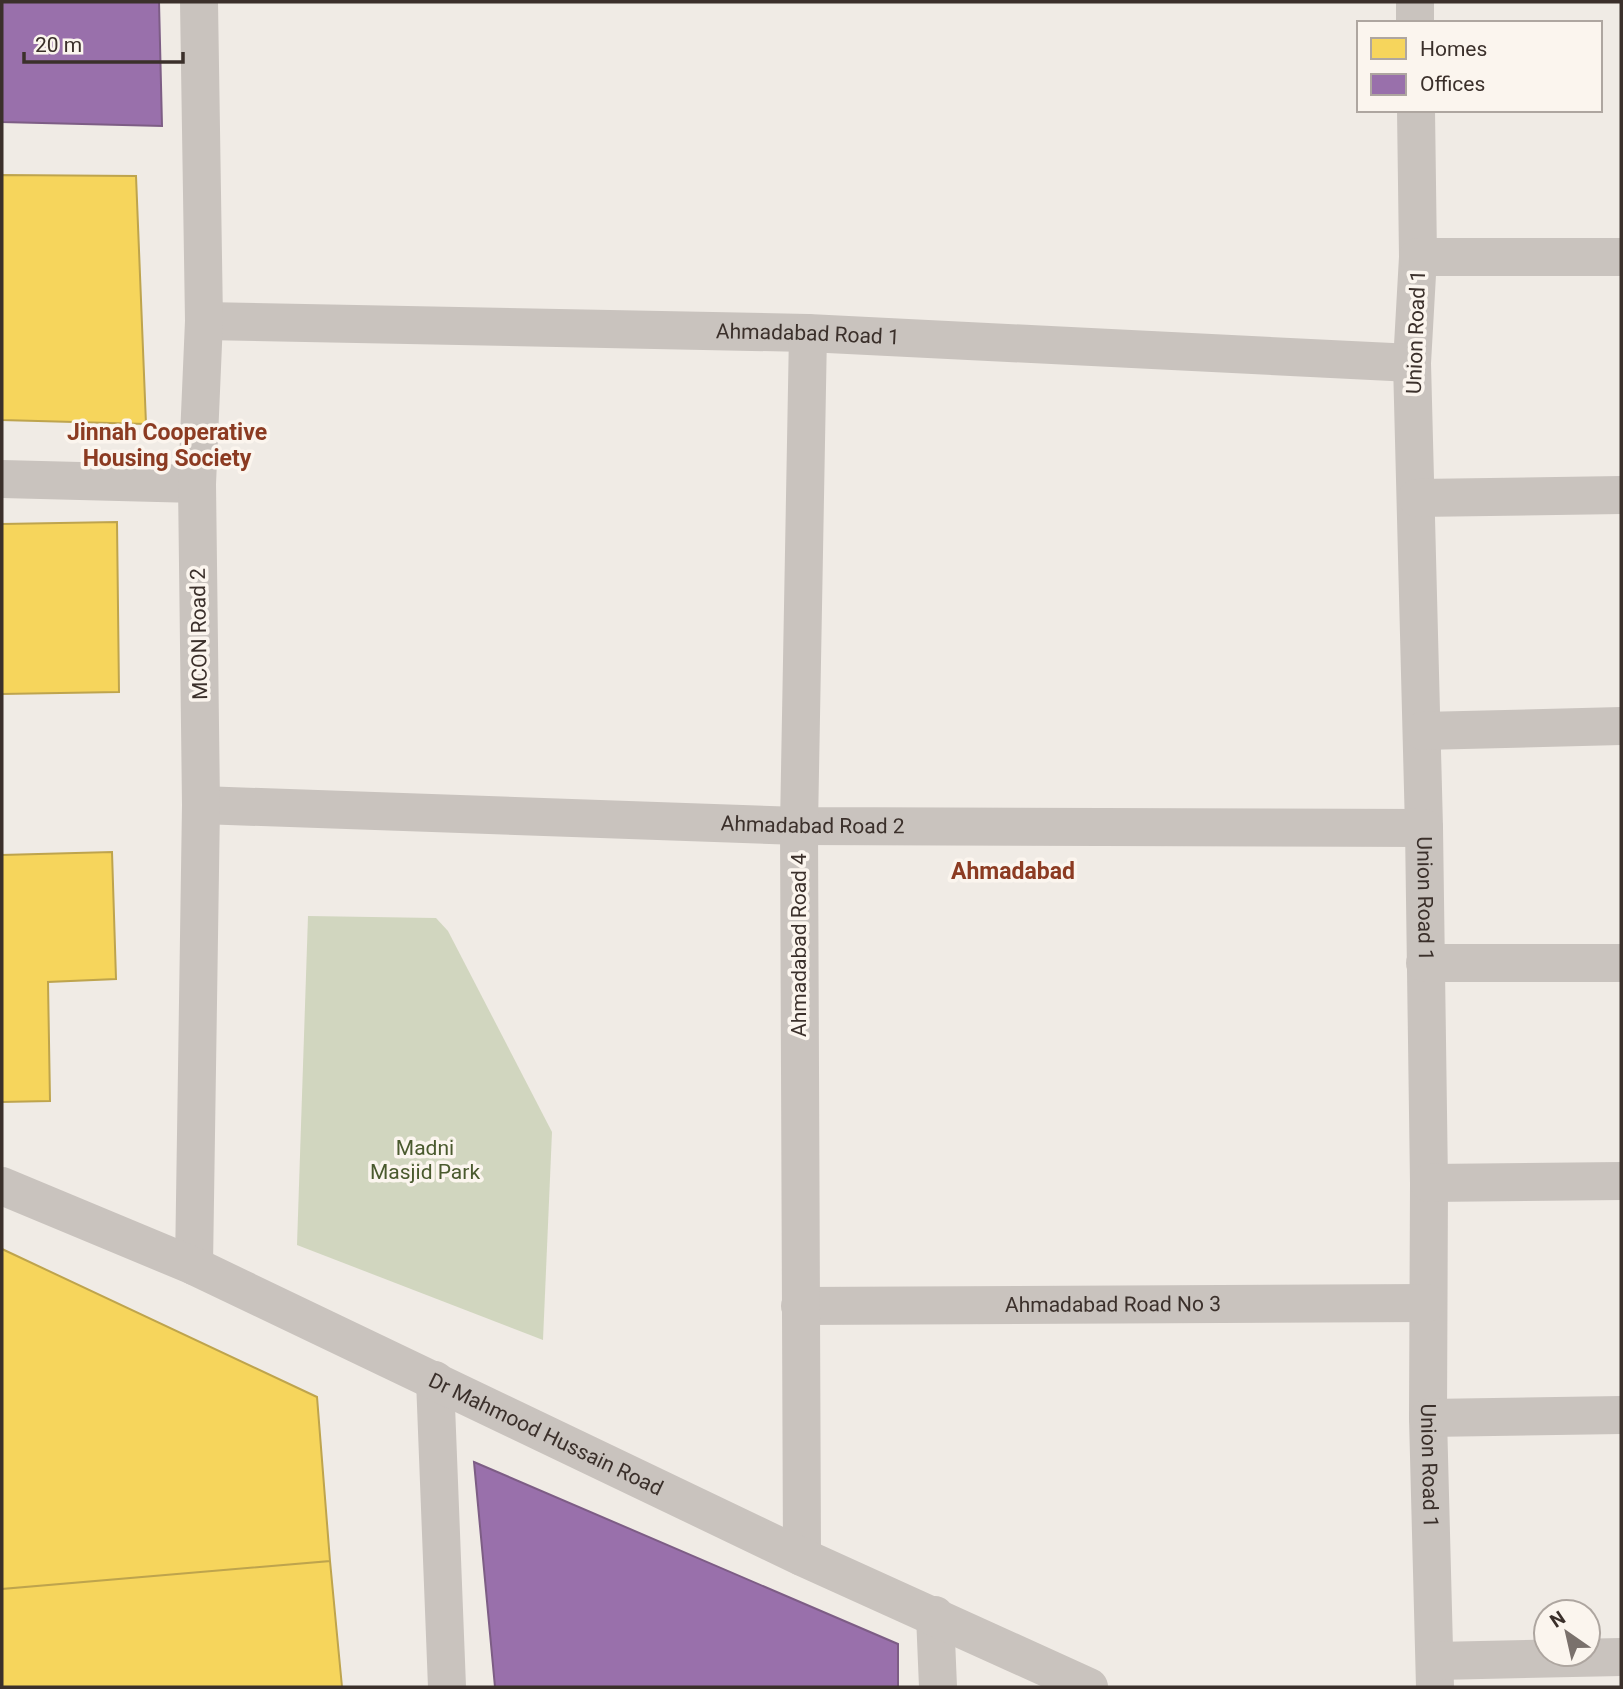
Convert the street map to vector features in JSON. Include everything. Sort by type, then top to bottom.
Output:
[{"type":"street","name":"MCON Road 2","points":[[194,1266],[201,805],[197,484],[204,321],[199,2]]},
{"type":"street","points":[[1415,2],[1415,21]]},
{"type":"street","name":"Union Road 1","points":[[1416,112],[1418,257],[1412,363],[1424,828],[1429,1183],[1428,1418],[1436,1674]]},
{"type":"street","points":[[1418,257],[1621,257]]},
{"type":"street","name":"Ahmadabad Road 1","points":[[204,321],[808,333],[1412,363]]},
{"type":"street","name":"Ahmadabad Road 4","points":[[802,1557],[799,825],[808,333]]},
{"type":"street","points":[[2,479],[197,484]]},
{"type":"street","points":[[1417,498],[1621,495]]},
{"type":"street","points":[[1422,731],[1621,726]]},
{"type":"street","name":"Ahmadabad Road 2","points":[[201,805],[799,825],[1424,828]]},
{"type":"street","points":[[1425,963],[1621,963]]},
{"type":"street","points":[[1429,1183],[1621,1181]]},
{"type":"street","name":"Dr Mahmood Hussain Road","points":[[2,1186],[194,1266],[802,1557],[1089,1687]]},
{"type":"street","name":"Ahmadabad Road No 3","points":[[800,1306],[1427,1303]]},
{"type":"street","points":[[435,1380],[447,1687]]},
{"type":"street","points":[[1428,1418],[1621,1415]]},
{"type":"street","points":[[935,1615],[938,1687]]},
{"type":"street","points":[[1436,1674],[1621,1657]]},
{"type":"green space","name":"Madni Masjid Park","points":[[308,916],[436,918],[448,931],[552,1132],[543,1340],[297,1245]]},
{"type":"building: Homes","points":[[2,175],[136,176],[146,424],[2,420]]},
{"type":"building: Homes","points":[[117,522],[119,692],[2,694],[2,524]]},
{"type":"building: Homes","points":[[112,852],[116,979],[48,982],[50,1101],[2,1102],[2,855]]},
{"type":"building: Homes","points":[[2,1249],[317,1397],[330,1561],[2,1589]]},
{"type":"building: Homes","points":[[330,1561],[342,1687],[2,1687],[2,1589]]},
{"type":"building: Offices","points":[[2,2],[159,2],[162,126],[2,122]]},
{"type":"building: Offices","points":[[474,1462],[898,1644],[898,1687],[495,1687]]},
{"type":"district","name":"Jinnah Cooperative Housing Society","points":[[167,445]]},
{"type":"district","name":"Ahmadabad","points":[[1013,871]]}]
